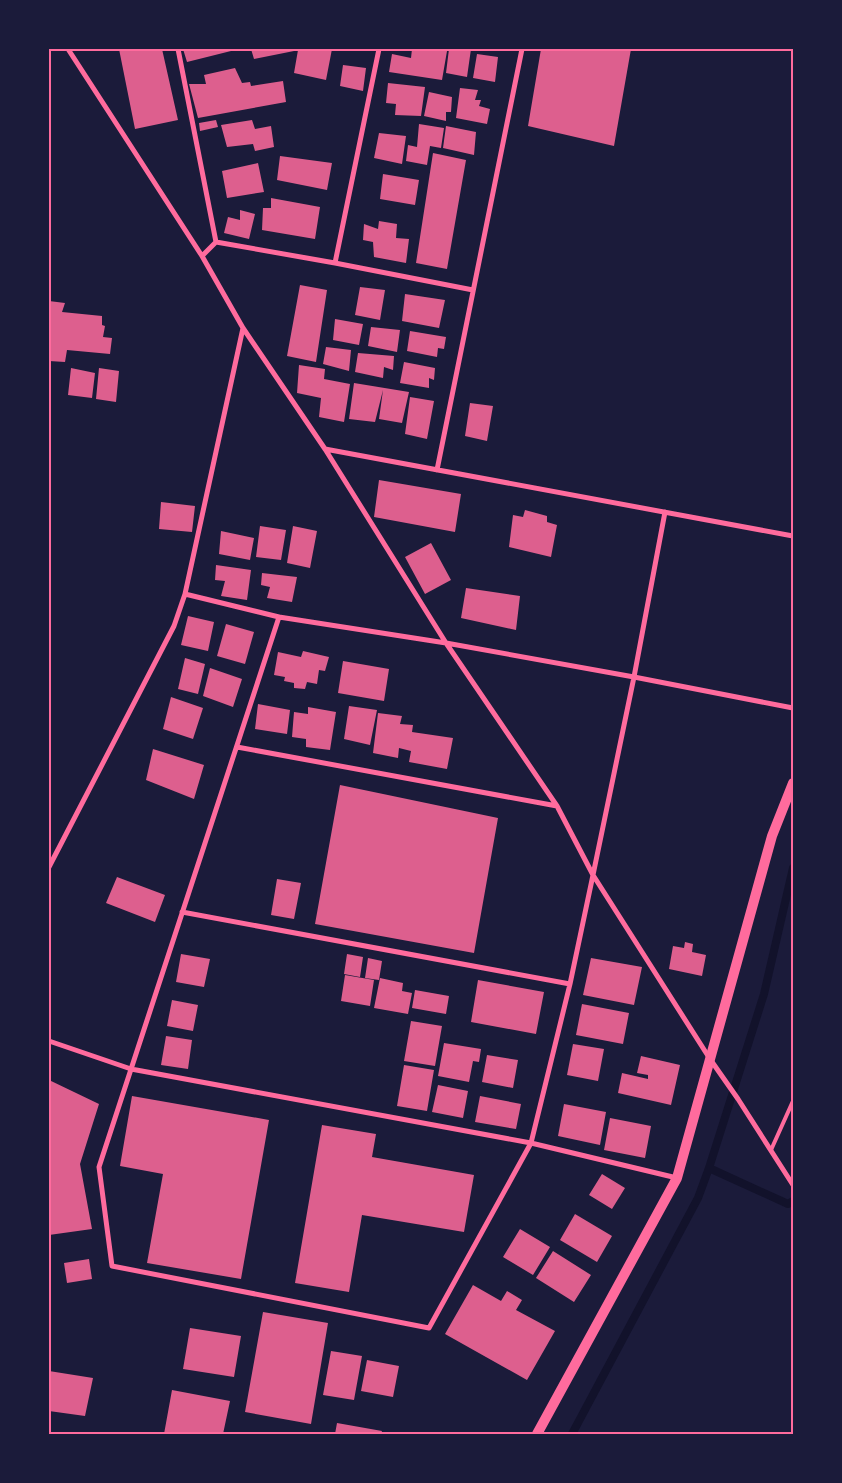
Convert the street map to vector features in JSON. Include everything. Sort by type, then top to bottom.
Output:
[{"type":"main road","points":[[537,1434],[677,1178],[772,836],[793,784]]},
{"type":"street","points":[[68,49],[202,256],[243,328],[325,449],[446,643],[557,806],[593,875],[793,1185]]},
{"type":"street","points":[[178,49],[216,242]]},
{"type":"street","points":[[335,263],[379,49]]},
{"type":"street","points":[[437,470],[522,49]]},
{"type":"street","points":[[202,256],[216,242]]},
{"type":"street","points":[[216,242],[473,290]]},
{"type":"street","points":[[49,866],[174,626],[185,594],[243,328]]},
{"type":"street","points":[[325,449],[793,536]]},
{"type":"street","points":[[279,617],[99,1167],[112,1266],[429,1328],[531,1143],[570,984],[634,677],[665,512]]},
{"type":"street","points":[[185,594],[279,617],[446,643],[793,708]]},
{"type":"street","points":[[236,747],[557,806]]},
{"type":"street","points":[[182,912],[570,984]]},
{"type":"street","points":[[49,1041],[131,1069],[531,1143],[677,1178]]},
{"type":"lane","points":[[771,1150],[793,1101]]},
{"type":"building","points":[[119,49],[162,49],[178,120],[135,129]]},
{"type":"building","points":[[183,49],[239,49],[187,62]]},
{"type":"building","points":[[251,49],[299,49],[299,50],[254,59]]},
{"type":"building","points":[[332,49],[326,80],[294,73],[298,50]]},
{"type":"building","points":[[412,49],[447,51],[442,80],[389,72],[392,54],[411,58]]},
{"type":"building","points":[[449,49],[471,49],[467,77],[446,73]]},
{"type":"building","points":[[541,49],[631,49],[614,146],[528,126]]},
{"type":"building","points":[[477,54],[498,57],[495,82],[473,78]]},
{"type":"building","points":[[343,65],[366,68],[363,91],[340,86]]},
{"type":"building","points":[[235,68],[242,83],[250,82],[251,86],[283,81],[286,102],[198,118],[189,84],[206,84],[204,75]]},
{"type":"building","points":[[388,83],[425,87],[421,116],[395,115],[396,104],[386,103]]},
{"type":"building","points":[[460,88],[478,90],[475,100],[481,100],[479,106],[490,109],[487,124],[456,118]]},
{"type":"building","points":[[429,92],[452,97],[451,112],[446,112],[446,121],[424,116]]},
{"type":"building","points":[[216,120],[218,127],[200,131],[199,123]]},
{"type":"building","points":[[252,120],[255,129],[271,126],[274,147],[255,151],[253,144],[227,147],[221,125]]},
{"type":"building","points":[[419,124],[444,128],[441,148],[430,146],[427,165],[406,161],[408,145],[417,147]]},
{"type":"building","points":[[446,126],[476,132],[474,155],[443,148]]},
{"type":"building","points":[[379,133],[406,136],[402,164],[374,158]]},
{"type":"building","points":[[433,153],[466,160],[447,269],[416,263]]},
{"type":"building","points":[[280,156],[332,163],[327,190],[277,180]]},
{"type":"building","points":[[258,163],[264,192],[227,198],[222,171]]},
{"type":"building","points":[[383,174],[419,180],[415,205],[380,199]]},
{"type":"building","points":[[271,198],[320,207],[315,239],[262,230],[263,208],[271,208]]},
{"type":"building","points":[[240,210],[255,214],[249,239],[224,233],[228,217],[240,220]]},
{"type":"building","points":[[379,221],[397,224],[396,238],[409,239],[406,263],[374,257],[373,242],[363,240],[364,224],[378,229]]},
{"type":"building","points":[[300,285],[327,290],[316,362],[287,356]]},
{"type":"building","points":[[360,287],[385,290],[380,320],[355,315]]},
{"type":"building","points":[[405,294],[445,300],[439,328],[402,321]]},
{"type":"building","points":[[49,301],[65,303],[62,312],[102,316],[102,325],[105,326],[103,337],[112,338],[110,354],[67,350],[65,362],[49,361]]},
{"type":"building","points":[[335,319],[363,324],[359,345],[333,340]]},
{"type":"building","points":[[371,327],[400,330],[397,352],[368,346]]},
{"type":"building","points":[[410,331],[446,337],[444,349],[438,348],[437,357],[407,351]]},
{"type":"building","points":[[326,347],[351,350],[349,371],[323,364]]},
{"type":"building","points":[[358,353],[394,356],[393,370],[384,367],[383,378],[355,372]]},
{"type":"building","points":[[404,362],[435,368],[434,380],[429,378],[429,388],[400,383]]},
{"type":"building","points":[[299,365],[325,369],[324,379],[350,384],[344,422],[319,417],[321,398],[297,393]]},
{"type":"building","points":[[71,368],[95,373],[92,398],[68,395]]},
{"type":"building","points":[[99,368],[119,371],[116,402],[96,399]]},
{"type":"building","points":[[354,383],[409,392],[402,423],[379,419],[383,390],[375,422],[349,419]]},
{"type":"building","points":[[410,397],[434,401],[427,439],[405,434]]},
{"type":"building","points":[[470,403],[493,406],[487,441],[465,436]]},
{"type":"building","points":[[379,480],[461,494],[455,532],[374,517]]},
{"type":"building","points":[[161,502],[195,506],[192,532],[159,529]]},
{"type":"building","points":[[525,510],[547,516],[547,522],[557,525],[551,557],[509,547],[513,515],[523,517]]},
{"type":"building","points":[[260,526],[286,530],[281,560],[256,557]]},
{"type":"building","points":[[293,526],[317,531],[310,568],[287,563]]},
{"type":"building","points":[[221,531],[254,538],[250,560],[219,554]]},
{"type":"building","points":[[431,543],[451,580],[425,594],[405,557]]},
{"type":"building","points":[[216,565],[251,570],[247,600],[221,596],[225,581],[215,580]]},
{"type":"building","points":[[262,573],[297,577],[292,602],[267,598],[270,587],[261,585]]},
{"type":"building","points":[[466,588],[520,596],[516,630],[461,618]]},
{"type":"building","points":[[188,616],[214,622],[208,651],[181,645]]},
{"type":"building","points":[[226,624],[254,632],[245,664],[217,656]]},
{"type":"building","points":[[303,651],[329,657],[325,671],[319,670],[317,684],[307,682],[305,689],[294,688],[294,683],[284,681],[285,677],[274,675],[278,652],[301,657]]},
{"type":"building","points":[[185,658],[205,664],[198,694],[178,689]]},
{"type":"building","points":[[343,661],[389,669],[384,701],[338,693]]},
{"type":"building","points":[[210,668],[242,679],[233,707],[203,696]]},
{"type":"building","points":[[171,697],[203,708],[193,739],[163,729]]},
{"type":"building","points":[[258,704],[290,710],[287,734],[255,729]]},
{"type":"building","points":[[349,706],[377,710],[370,745],[344,739]]},
{"type":"building","points":[[308,707],[336,712],[330,750],[306,747],[306,739],[292,737],[294,712],[308,714]]},
{"type":"building","points":[[378,713],[402,716],[400,724],[413,725],[412,732],[453,738],[447,769],[409,762],[411,751],[399,748],[398,758],[373,753]]},
{"type":"building","points":[[153,749],[204,765],[194,799],[146,780]]},
{"type":"building","points":[[340,785],[498,818],[474,953],[315,924]]},
{"type":"building","points":[[117,877],[165,895],[155,922],[106,903]]},
{"type":"building","points":[[277,879],[301,883],[294,919],[271,915]]},
{"type":"building","points":[[685,942],[693,944],[692,952],[706,955],[702,976],[669,969],[673,946],[684,948]]},
{"type":"building","points":[[181,954],[210,959],[204,987],[176,982]]},
{"type":"building","points":[[347,954],[363,957],[360,977],[344,974]]},
{"type":"building","points":[[368,958],[382,961],[379,980],[365,978]]},
{"type":"building","points":[[591,958],[642,967],[634,1005],[583,995]]},
{"type":"building","points":[[345,975],[374,980],[370,1006],[341,1001]]},
{"type":"building","points":[[380,978],[403,983],[402,991],[412,993],[408,1014],[374,1008]]},
{"type":"building","points":[[478,980],[544,992],[536,1034],[471,1022]]},
{"type":"building","points":[[415,990],[449,996],[446,1014],[412,1008]]},
{"type":"building","points":[[172,1000],[198,1005],[193,1031],[167,1026]]},
{"type":"building","points":[[582,1004],[629,1013],[623,1044],[576,1035]]},
{"type":"building","points":[[411,1021],[442,1026],[435,1066],[404,1061]]},
{"type":"building","points":[[166,1036],[192,1040],[188,1069],[161,1065]]},
{"type":"building","points":[[444,1043],[481,1049],[479,1062],[473,1061],[469,1082],[438,1076]]},
{"type":"building","points":[[573,1044],[604,1049],[598,1081],[567,1075]]},
{"type":"building","points":[[487,1055],[518,1060],[513,1088],[482,1082]]},
{"type":"building","points":[[641,1056],[680,1065],[671,1105],[618,1093],[622,1073],[648,1079],[648,1075],[637,1073]]},
{"type":"building","points":[[404,1065],[434,1070],[427,1111],[397,1106]]},
{"type":"building","points":[[49,1080],[99,1104],[80,1164],[92,1229],[49,1235]]},
{"type":"building","points":[[438,1085],[468,1091],[463,1118],[432,1112]]},
{"type":"building","points":[[132,1096],[269,1120],[241,1279],[147,1263],[163,1174],[120,1166]]},
{"type":"building","points":[[480,1096],[521,1104],[516,1129],[475,1122]]},
{"type":"building","points":[[564,1104],[606,1112],[600,1145],[558,1136]]},
{"type":"building","points":[[610,1118],[651,1126],[645,1158],[604,1150]]},
{"type":"building","points":[[322,1125],[376,1134],[372,1157],[474,1175],[464,1232],[362,1215],[349,1292],[295,1283]]},
{"type":"building","points":[[602,1174],[625,1188],[612,1209],[589,1195]]},
{"type":"building","points":[[575,1214],[612,1236],[597,1262],[560,1240]]},
{"type":"building","points":[[520,1229],[550,1247],[533,1275],[503,1257]]},
{"type":"building","points":[[553,1251],[591,1275],[574,1302],[536,1278]]},
{"type":"building","points":[[89,1259],[92,1279],[67,1283],[64,1263]]},
{"type":"building","points":[[473,1285],[501,1301],[507,1291],[522,1300],[516,1310],[555,1331],[527,1380],[445,1334]]},
{"type":"building","points":[[263,1312],[328,1323],[311,1424],[245,1412]]},
{"type":"building","points":[[190,1328],[241,1336],[234,1377],[183,1369]]},
{"type":"building","points":[[331,1351],[362,1356],[354,1400],[323,1395]]},
{"type":"building","points":[[367,1360],[399,1366],[393,1397],[361,1391]]},
{"type":"building","points":[[49,1371],[93,1378],[85,1416],[49,1411]]},
{"type":"building","points":[[172,1390],[230,1401],[223,1434],[164,1434]]},
{"type":"building","points":[[337,1423],[382,1431],[381,1434],[335,1434]]},
{"type":"waterway","points":[[572,1434],[698,1198],[764,994],[793,868]]},
{"type":"waterway","points":[[709,1168],[788,1204],[793,1201]]}]
